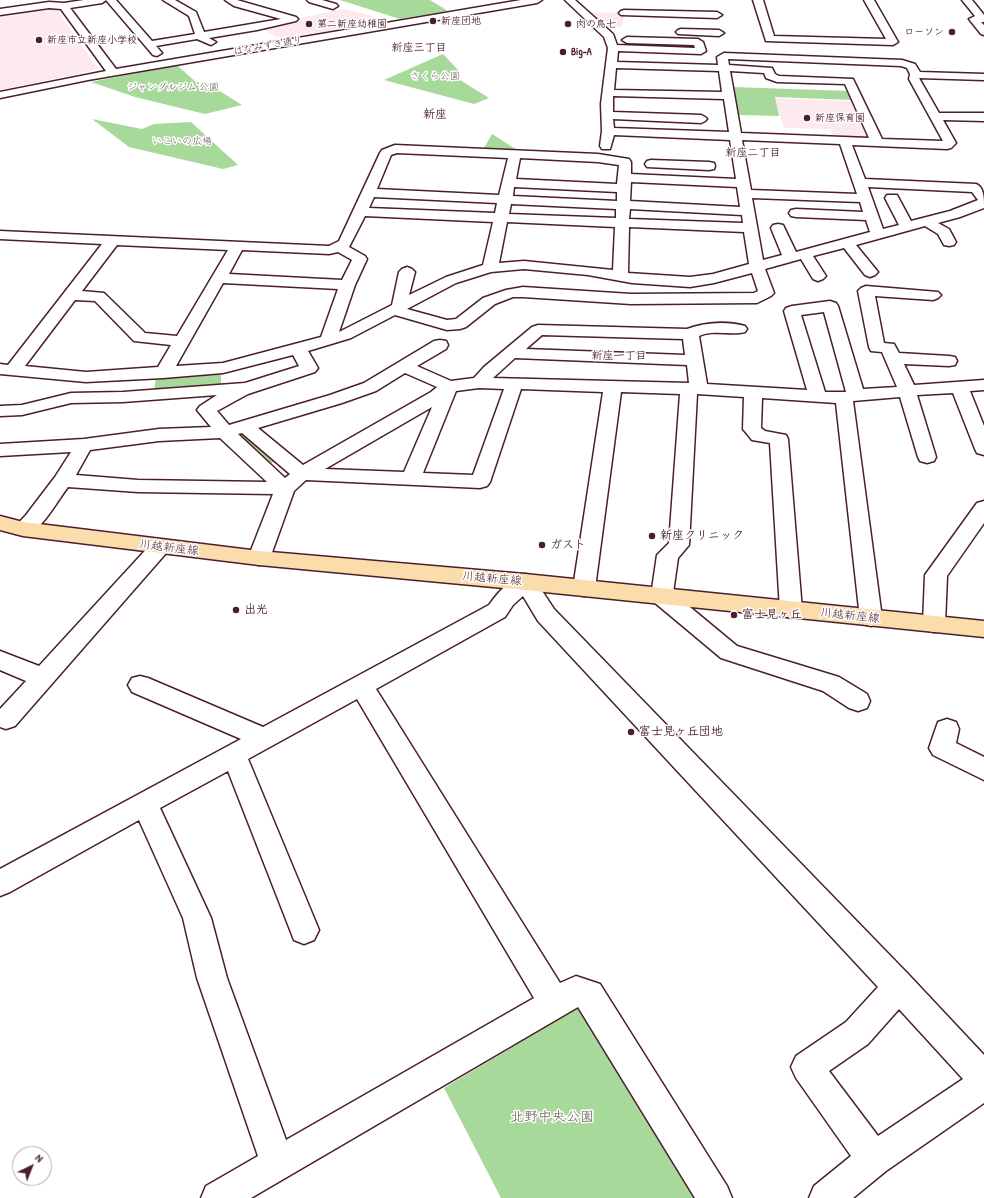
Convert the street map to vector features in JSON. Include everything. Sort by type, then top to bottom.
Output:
[{"type":"main road","name":"川越新座線","points":[[0,523],[23,528],[160,547],[259,558],[525,582],[984,629]]},
{"type":"street","points":[[0,12],[49,4],[64,6],[102,0]]},
{"type":"street","points":[[111,0],[157,53]]},
{"type":"street","points":[[168,0],[193,14],[201,38],[217,45]]},
{"type":"street","points":[[149,44],[257,27],[293,18],[237,4],[230,0]]},
{"type":"street","points":[[312,0],[333,6]]},
{"type":"street","name":"はなみずき通り","points":[[0,95],[113,73],[537,0]]},
{"type":"street","points":[[570,0],[609,36],[613,48],[608,104],[608,131],[605,154],[598,158]]},
{"type":"street","points":[[623,0],[626,31]]},
{"type":"street","points":[[758,0],[770,39],[893,42],[869,0]]},
{"type":"street","points":[[967,0],[974,8],[983,24]]},
{"type":"street","points":[[64,6],[113,73]]},
{"type":"street","points":[[974,8],[984,8]]},
{"type":"street","points":[[396,308],[447,325],[460,324],[489,301],[511,293],[522,292],[631,298],[757,298],[766,292],[757,266],[722,57],[724,56],[716,12],[626,31],[613,48]]},
{"type":"street","points":[[626,31],[676,23]]},
{"type":"street","points":[[626,31],[698,42],[701,51],[626,31]]},
{"type":"street","points":[[626,31],[720,33]]},
{"type":"street","points":[[724,56],[902,63],[911,66],[916,75],[914,76],[914,79],[950,143],[947,145],[877,142],[847,147]]},
{"type":"street","points":[[612,65],[768,70],[770,76],[777,79],[848,77],[877,142]]},
{"type":"street","points":[[916,75],[984,77]]},
{"type":"street","points":[[610,80],[622,81]]},
{"type":"street","points":[[608,104],[729,96]]},
{"type":"street","points":[[608,104],[670,106]]},
{"type":"street","points":[[608,104],[701,119]]},
{"type":"street","points":[[936,116],[984,117]]},
{"type":"street","points":[[608,131],[736,137],[847,147],[924,156]]},
{"type":"street","points":[[847,147],[878,234]]},
{"type":"street","points":[[0,235],[330,250],[340,247],[345,243],[386,153],[395,149],[598,158],[625,163],[709,166]]},
{"type":"street","points":[[490,268],[515,154]]},
{"type":"street","points":[[620,276],[625,163]]},
{"type":"street","points":[[858,177],[942,175]]},
{"type":"street","points":[[858,177],[976,188],[984,198]]},
{"type":"street","points":[[509,183],[624,183],[745,189],[865,198]]},
{"type":"street","points":[[369,193],[748,211]]},
{"type":"street","points":[[892,198],[907,226]]},
{"type":"street","points":[[6,370],[86,377],[223,368],[298,349],[345,334],[452,280],[490,268],[524,265],[588,271],[632,278],[690,282],[757,266],[926,221],[946,209],[984,203]]},
{"type":"street","points":[[360,212],[751,228]]},
{"type":"street","points":[[796,213],[872,216]]},
{"type":"street","points":[[926,221],[944,232],[949,242]]},
{"type":"street","points":[[778,228],[788,253],[798,255],[818,276]]},
{"type":"street","points":[[6,370],[70,295],[112,241]]},
{"type":"street","points":[[846,242],[870,272]]},
{"type":"street","points":[[163,373],[238,246]]},
{"type":"street","points":[[328,340],[347,285],[360,259],[340,247]]},
{"type":"street","points":[[396,308],[407,272]]},
{"type":"street","points":[[220,278],[347,285]]},
{"type":"street","points":[[927,457],[908,391],[893,358],[888,348],[877,347],[866,291],[933,295]]},
{"type":"street","points":[[70,295],[99,296],[140,338],[181,341]]},
{"type":"street","points":[[818,396],[792,311],[830,306],[850,396],[872,618]]},
{"type":"street","points":[[479,383],[490,371],[538,330],[690,334],[695,331],[714,328],[739,329]]},
{"type":"street","points":[[690,334],[694,360],[694,389],[679,545],[668,555],[662,596],[729,652],[831,684],[858,701]]},
{"type":"street","points":[[0,450],[84,445],[159,435],[225,432],[336,399],[370,387],[406,367],[440,345]]},
{"type":"street","points":[[285,488],[225,432],[206,410],[221,399],[244,388],[309,368],[298,349]]},
{"type":"street","points":[[512,353],[694,360]]},
{"type":"street","points":[[893,358],[949,361]]},
{"type":"street","points":[[406,367],[448,386],[479,383],[613,386],[818,396],[850,396],[984,385]]},
{"type":"street","points":[[245,426],[302,474],[480,482],[514,384]]},
{"type":"street","points":[[259,558],[285,488],[302,474],[436,396],[448,386]]},
{"type":"street","points":[[411,479],[448,386]]},
{"type":"street","points":[[584,588],[613,386]]},
{"type":"street","points":[[959,387],[984,449]]},
{"type":"street","points":[[0,411],[22,410],[71,398],[123,397],[244,388]]},
{"type":"street","points":[[753,392],[752,429],[759,436],[779,439],[792,610]]},
{"type":"street","points":[[23,528],[32,520],[63,480],[84,445]]},
{"type":"street","points":[[63,480],[153,487],[285,488]]},
{"type":"street","points":[[934,624],[936,575],[984,508]]},
{"type":"street","points":[[6,719],[160,547]]},
{"type":"street","points":[[0,883],[497,611],[505,599],[525,582],[546,615],[898,986],[984,1079]]},
{"type":"street","points":[[0,660],[43,678]]},
{"type":"street","points":[[140,685],[257,735],[262,740]]},
{"type":"street","points":[[361,685],[555,1004]]},
{"type":"street","points":[[947,729],[942,748],[984,769]]},
{"type":"street","points":[[234,755],[304,930]]},
{"type":"street","points":[[144,805],[151,817],[197,918],[212,978],[278,1163]]},
{"type":"street","points":[[874,1160],[807,1067],[857,1033],[898,986]]},
{"type":"street","points":[[218,1198],[576,991],[589,995],[716,1198]]},
{"type":"street","points":[[826,1198],[874,1160],[984,1084]]},
{"type":"shaded area","name":"新座市立新座小学校","points":[[55,7],[97,67],[92,71],[0,90],[0,13]]},
{"type":"shaded area","points":[[343,9],[366,14],[385,21],[282,39],[267,33],[269,32],[262,29],[296,19]]},
{"type":"shaded area","points":[[588,12],[624,13],[623,26],[606,29]]},
{"type":"shaded area","points":[[774,98],[852,101],[867,139],[834,137],[830,129],[784,128]]},
{"type":"green space","points":[[340,0],[430,0],[448,11],[400,19]]},
{"type":"green space","name":"さくら公園","points":[[443,54],[459,71],[452,75],[489,98],[474,104],[384,80]]},
{"type":"green space","name":"ジャングルジム’公園","points":[[177,65],[199,85],[207,83],[242,105],[205,114],[135,97],[91,82]]},
{"type":"green space","points":[[733,87],[850,91],[853,100],[775,97],[779,116],[739,115]]},
{"type":"green space","name":"いこいの広場","points":[[92,119],[142,129],[154,124],[191,122],[238,165],[223,169],[129,147]]},
{"type":"green space","points":[[492,134],[517,150],[484,148]]},
{"type":"green space","points":[[221,373],[221,386],[154,390],[156,378]]},
{"type":"green space","points":[[244,432],[278,460],[265,466],[236,435]]},
{"type":"green space","name":"北野中央公園","points":[[579,1007],[699,1198],[501,1198],[444,1088]]},
{"type":"place","name":"新座団地","points":[[433,21]]},
{"type":"place","name":"第二新座幼稚園","points":[[309,24]]},
{"type":"place","name":"肉の鳥七","points":[[568,24]]},
{"type":"place","name":"ローソン","points":[[952,32]]},
{"type":"place","name":"新座市立新座小学校","points":[[39,40]]},
{"type":"place","name":"Big-A","points":[[563,52]]},
{"type":"place","name":"新座保育園","points":[[807,118]]},
{"type":"place","name":"新座クリニック","points":[[652,536]]},
{"type":"place","name":"ガスト","points":[[542,545]]},
{"type":"place","name":"出光","points":[[236,610]]},
{"type":"place","name":"富士見ヶ丘","points":[[734,615]]},
{"type":"place","name":"富士見ヶ丘団地","points":[[631,732]]},
{"type":"district","name":"新座三丁目","points":[[419,48]]},
{"type":"district","name":"新座","points":[[435,115]]},
{"type":"district","name":"新座二丁目","points":[[753,153]]},
{"type":"district","name":"新座一丁目","points":[[619,356]]}]
